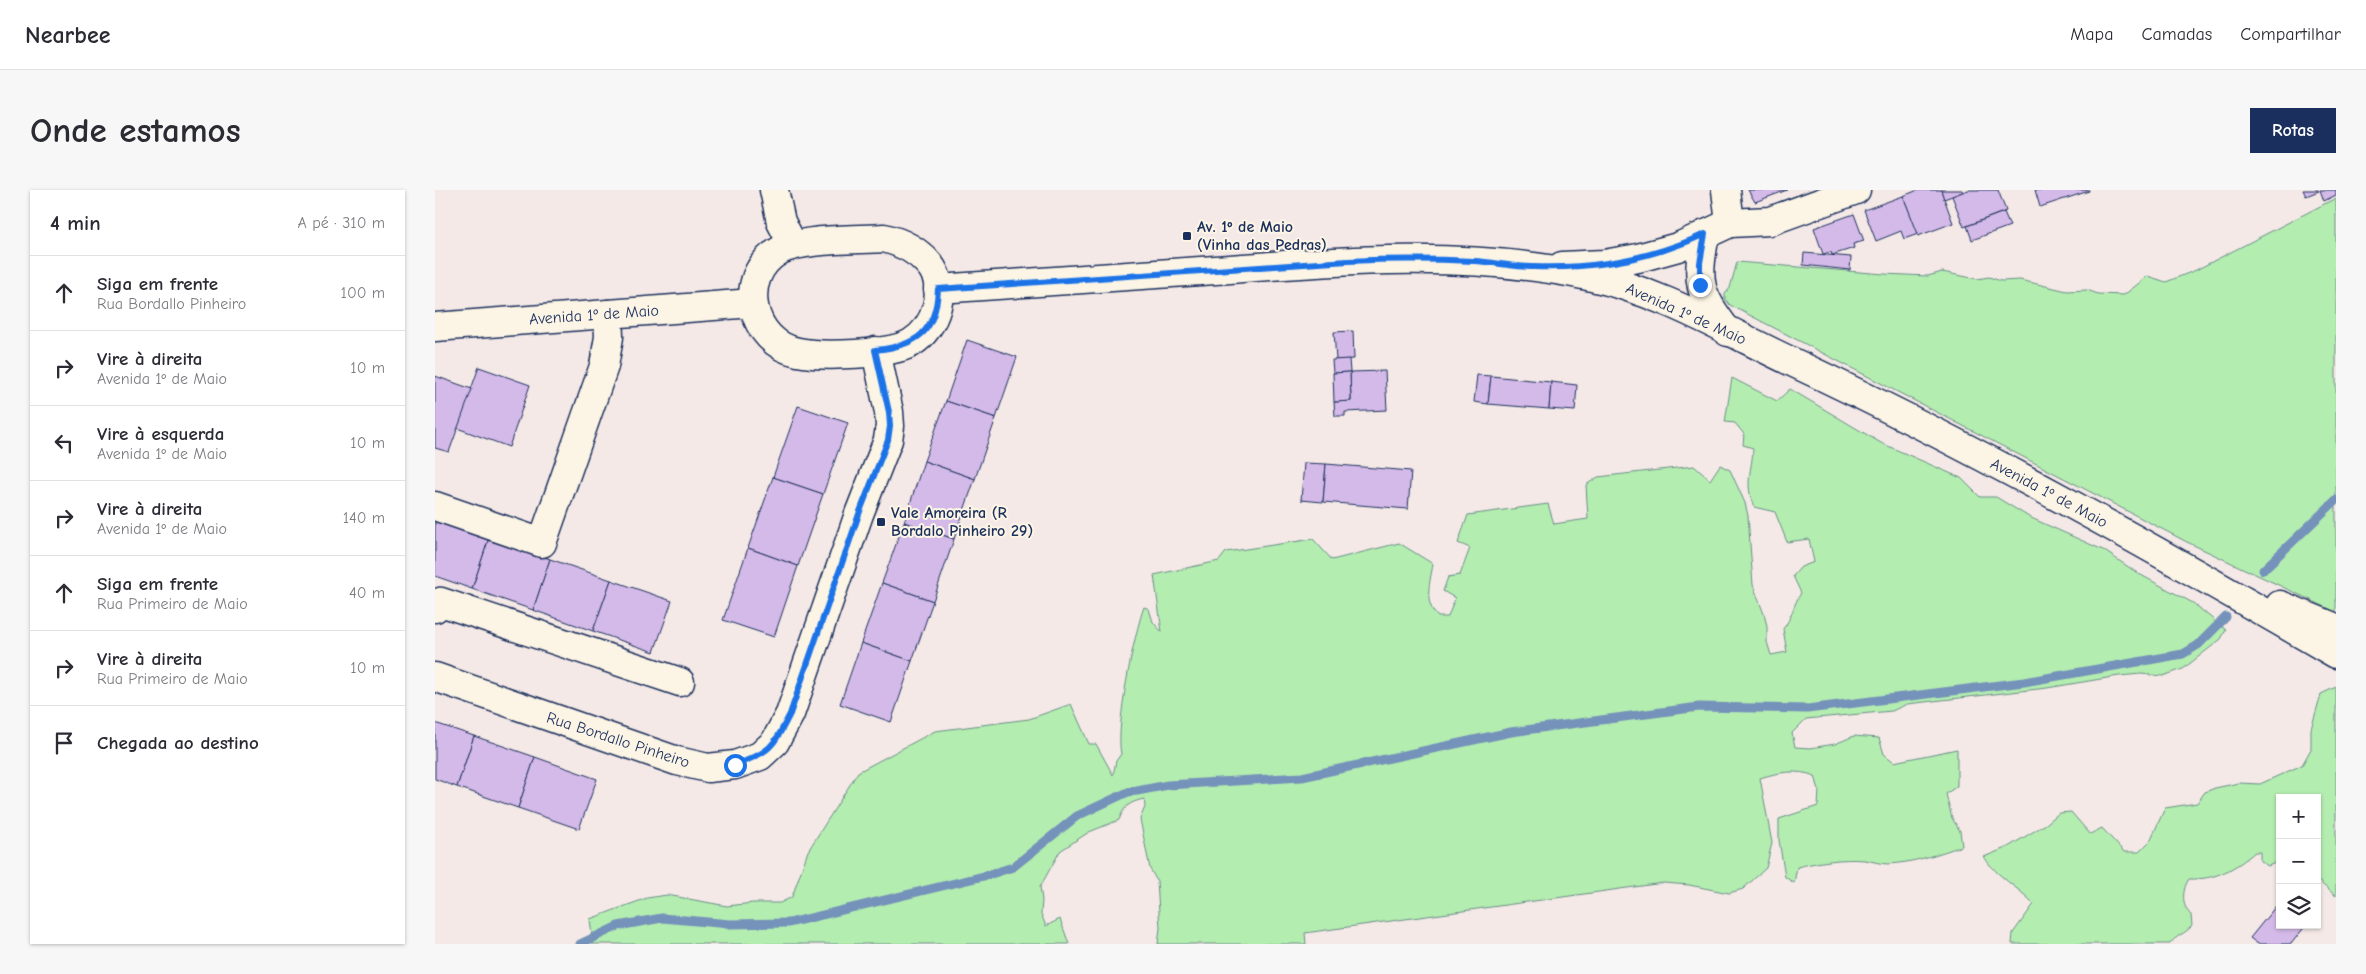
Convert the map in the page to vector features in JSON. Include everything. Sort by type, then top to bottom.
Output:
[{"type":"main road","points":[[774,190],[781,222],[793,245]]},
{"type":"main road","points":[[1726,190],[1730,223]]},
{"type":"main road","points":[[1534,267],[1604,264],[1678,247],[1730,223],[1770,221],[1856,190]]},
{"type":"main road","points":[[1705,234],[1700,263],[1700,285],[1712,310],[1728,332]]},
{"type":"main road","points":[[884,238],[899,242],[917,252],[930,265],[935,274],[938,289],[937,308],[933,320],[924,332],[911,342],[898,348],[813,356],[779,345],[767,335],[757,320],[753,303],[755,280],[761,268],[778,252],[793,245],[884,238]]},
{"type":"main road","name":"Avenida 1º de Maio","points":[[938,289],[1348,261],[1406,259],[1477,261],[1534,267],[1589,276],[1639,289],[1880,403],[2175,561],[2336,654]]},
{"type":"main road","name":"Avenida 1º de Maio","points":[[435,327],[753,303]]},
{"type":"main road","points":[[435,506],[542,543],[608,350],[608,314]]},
{"type":"main road","name":"Rua Bordallo Pinheiro","points":[[435,677],[677,761],[708,768],[735,765],[760,756],[775,742],[790,714],[859,514],[888,440],[889,412],[875,350]]},
{"type":"main road","name":"Avenida 1º de Maio","points":[[2175,561],[2336,628]]},
{"type":"main road","points":[[435,608],[441,602],[680,682]]},
{"type":"green space","points":[[2336,198],[2336,612],[2187,542],[1730,305],[1725,299],[1725,294],[1730,288],[1737,262],[1884,274],[1928,276],[1942,272],[1977,279],[1989,277],[2001,281],[2020,280],[2067,291],[2087,290],[2098,294],[2124,295],[2148,276],[2166,282],[2196,270]]},
{"type":"green space","points":[[1732,378],[1777,401],[1790,389],[1881,443],[1961,478],[1980,497],[1996,497],[2029,517],[2103,550],[2139,574],[2193,603],[2226,630],[2221,639],[2183,669],[2163,676],[2141,674],[2119,676],[2047,688],[1907,704],[1892,711],[1806,719],[1792,733],[1795,747],[1810,748],[1835,744],[1854,736],[1879,738],[1884,754],[1894,762],[1957,749],[1957,786],[1946,794],[1952,818],[1960,831],[1962,846],[1907,862],[1882,864],[1865,860],[1830,861],[1797,867],[1794,883],[1785,877],[1779,840],[1779,819],[1818,806],[1819,790],[1815,776],[1788,772],[1760,778],[1772,843],[1766,868],[1743,889],[1729,893],[1689,885],[1663,883],[1305,933],[1306,944],[1158,944],[1160,928],[1157,881],[1150,869],[1140,819],[1145,807],[1144,799],[1128,805],[1119,820],[1089,832],[1060,851],[1040,887],[1042,900],[1041,914],[1046,926],[1060,919],[1069,944],[593,944],[590,919],[647,898],[667,895],[727,906],[753,903],[780,903],[792,897],[808,851],[858,772],[935,731],[1029,719],[1071,704],[1089,744],[1096,744],[1113,775],[1116,761],[1121,754],[1120,741],[1123,703],[1131,659],[1144,607],[1149,609],[1153,622],[1162,632],[1154,575],[1219,561],[1226,552],[1313,539],[1332,560],[1399,543],[1433,564],[1429,585],[1430,605],[1438,617],[1448,617],[1455,598],[1443,591],[1448,577],[1460,575],[1470,548],[1458,543],[1468,515],[1548,504],[1554,524],[1588,519],[1586,485],[1598,477],[1694,466],[1710,480],[1720,465],[1730,470],[1745,503],[1748,516],[1753,585],[1764,614],[1767,626],[1767,642],[1771,655],[1787,652],[1783,629],[1801,593],[1793,576],[1801,567],[1814,562],[1809,539],[1787,542],[1775,512],[1754,507],[1749,491],[1753,448],[1743,445],[1744,434],[1735,423],[1725,422]]},
{"type":"green space","points":[[2336,687],[2336,896],[2321,883],[2321,794],[2276,794],[2276,863],[2268,866],[2260,861],[2260,852],[2255,852],[2240,864],[2224,872],[2207,878],[2189,879],[2185,888],[2184,902],[2191,915],[2192,926],[2170,944],[2012,944],[2013,933],[2034,904],[2001,876],[1984,857],[2008,847],[2046,824],[2059,813],[2071,812],[2090,834],[2102,828],[2124,852],[2139,852],[2150,841],[2165,808],[2197,803],[2205,792],[2215,788],[2239,783],[2260,784],[2302,765],[2311,749],[2311,729],[2321,694]]},
{"type":"building","points":[[1748,190],[1787,190],[1755,202]]},
{"type":"building","points":[[1918,190],[1941,190],[1953,223],[1918,236],[1903,196]]},
{"type":"building","points":[[1941,190],[1962,190],[1963,192],[1944,199]]},
{"type":"building","points":[[1968,190],[1998,190],[2006,211],[1964,227],[1952,196]]},
{"type":"building","points":[[2035,190],[2089,190],[2089,191],[2040,207]]},
{"type":"building","points":[[2303,190],[2318,190],[2319,191],[2306,196]]},
{"type":"building","points":[[2320,190],[2336,190],[2336,195],[2324,201]]},
{"type":"building","points":[[1903,196],[1918,234],[1904,239],[1901,231],[1876,241],[1864,210]]},
{"type":"building","points":[[2004,212],[2010,226],[1972,240],[1967,226]]},
{"type":"building","points":[[1854,214],[1864,241],[1853,244],[1854,248],[1832,255],[1831,252],[1823,254],[1814,228]]},
{"type":"building","points":[[1804,253],[1851,257],[1850,270],[1803,265]]},
{"type":"building","points":[[1353,331],[1354,359],[1336,360],[1334,332]]},
{"type":"building","points":[[967,340],[1017,357],[996,418],[946,401]]},
{"type":"building","points":[[1349,359],[1350,372],[1333,373],[1332,360]]},
{"type":"building","points":[[479,367],[530,385],[509,447],[457,428]]},
{"type":"building","points":[[1385,371],[1387,410],[1345,412],[1345,416],[1335,416],[1334,402],[1351,401],[1350,372]]},
{"type":"building","points":[[1350,372],[1351,401],[1334,402],[1333,373]]},
{"type":"building","points":[[1477,375],[1491,376],[1488,404],[1474,402]]},
{"type":"building","points":[[435,376],[472,389],[449,452],[435,448]]},
{"type":"building","points":[[1491,376],[1551,382],[1549,409],[1488,404]]},
{"type":"building","points":[[1551,382],[1577,385],[1575,411],[1549,409]]},
{"type":"building","points":[[946,401],[996,418],[975,479],[924,461]]},
{"type":"building","points":[[798,406],[848,423],[823,494],[773,477]]},
{"type":"building","points":[[924,461],[975,479],[954,539],[904,522]]},
{"type":"building","points":[[1304,463],[1326,464],[1323,502],[1301,500]]},
{"type":"building","points":[[1326,464],[1411,471],[1408,509],[1323,502]]},
{"type":"building","points":[[773,477],[823,494],[798,566],[748,548]]},
{"type":"building","points":[[435,519],[489,538],[472,589],[435,576]]},
{"type":"building","points":[[904,522],[954,539],[933,601],[882,583]]},
{"type":"building","points":[[489,538],[550,559],[533,610],[472,589]]},
{"type":"building","points":[[748,548],[798,566],[774,637],[723,620]]},
{"type":"building","points":[[550,559],[611,580],[593,631],[533,610]]},
{"type":"building","points":[[611,580],[672,601],[654,652],[593,631]]},
{"type":"building","points":[[882,583],[933,601],[912,661],[861,643]]},
{"type":"building","points":[[861,643],[912,661],[891,722],[840,704]]},
{"type":"building","points":[[435,723],[474,736],[457,787],[435,779]]},
{"type":"building","points":[[474,736],[535,757],[518,808],[457,787]]},
{"type":"building","points":[[535,757],[597,779],[579,829],[518,808]]},
{"type":"building","points":[[2276,906],[2276,929],[2303,929],[2291,944],[2258,944],[2250,938]]},
{"type":"waterway","points":[[2263,570],[2336,500]]},
{"type":"waterway","points":[[580,944],[618,926],[662,918],[730,924],[789,923],[988,875],[1013,867],[1077,816],[1128,792],[1168,785],[1302,777],[1511,732],[1699,707],[1807,709],[2024,682],[2183,654],[2198,645],[2226,617]]},
{"type":"place","name":"Av. 1º de Maio (Vinha das Pedras)","points":[[1187,236]]},
{"type":"place","name":"Vale Amoreira (R Bordalo Pinheiro 29)","points":[[881,522]]},
{"type":"route","points":[[735,765],[760,756],[775,742],[790,714],[859,514],[888,440],[889,412],[875,350],[898,348],[911,342],[924,332],[933,320],[937,308],[938,289],[1348,261],[1406,259],[1477,261],[1534,267],[1604,264],[1638,258],[1678,247],[1705,234],[1700,263],[1700,285]]}]
